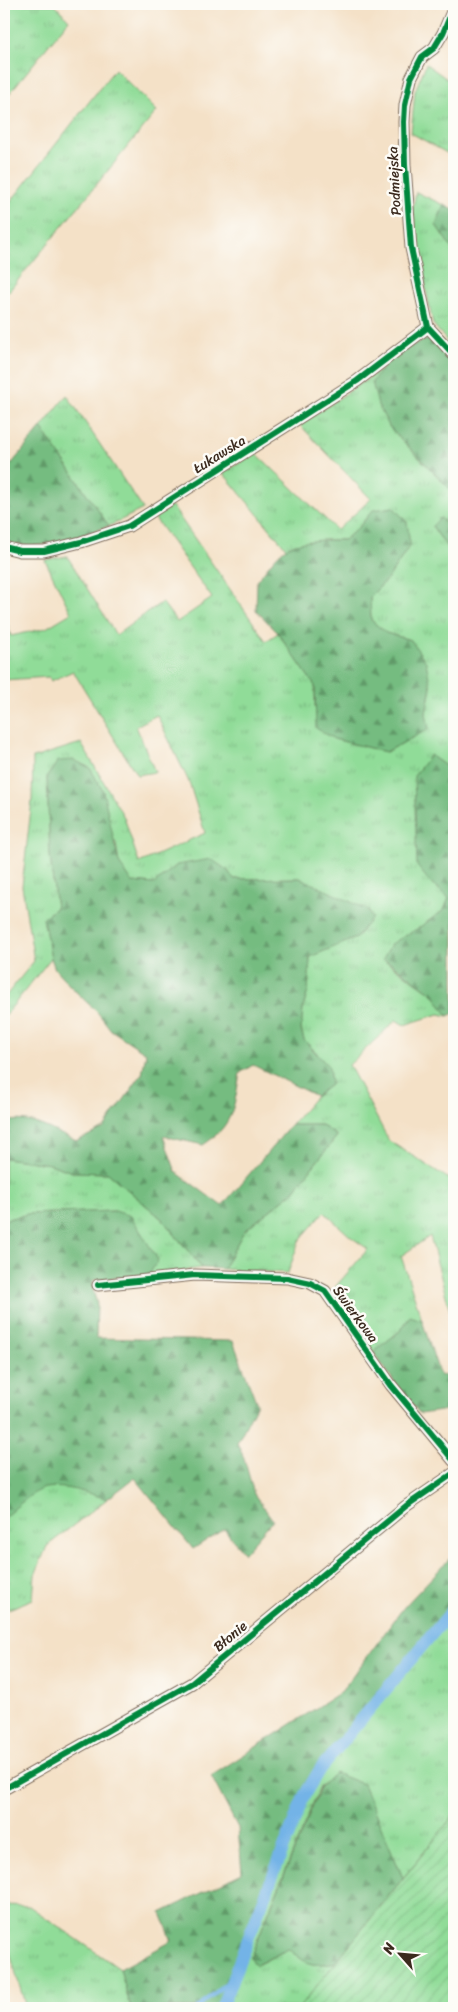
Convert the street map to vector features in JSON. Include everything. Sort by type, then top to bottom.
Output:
[{"type":"street","name":"Podmiejska","points":[[428,327],[410,240],[404,165],[405,105],[411,78],[422,57],[434,48],[443,33],[454,7]]},
{"type":"street","points":[[428,327],[454,355]]},
{"type":"street","name":"Łukawska","points":[[4,547],[20,551],[44,551],[81,542],[129,526],[357,381],[428,327]]},
{"type":"street","name":"Świerkowa","points":[[98,1285],[194,1275],[287,1278],[318,1286],[325,1291],[391,1385],[454,1461]]},
{"type":"street","name":"Błonie","points":[[4,1789],[192,1683],[406,1506],[454,1473]]},
{"type":"green space","points":[[4,4],[54,4],[69,20],[4,100]]},
{"type":"green space","points":[[426,64],[454,84],[454,157],[411,133],[415,91]]},
{"type":"green space","points":[[115,69],[157,111],[4,297],[4,210]]},
{"type":"green space","points":[[416,192],[444,205],[436,225],[454,251],[454,350],[433,324],[411,216]]},
{"type":"green space","points":[[444,205],[454,210],[454,252],[436,225]]},
{"type":"green space","points":[[437,337],[454,350],[454,493],[390,428],[378,405],[372,382],[392,358],[400,352]]},
{"type":"green space","points":[[382,369],[378,405],[390,428],[454,493],[454,530],[440,518],[432,526],[454,557],[454,772],[430,755],[429,881],[449,898],[444,910],[420,927],[383,959],[433,994],[448,1016],[439,1014],[404,1025],[396,1020],[349,1065],[389,1141],[454,1182],[454,1326],[430,1236],[401,1256],[422,1320],[410,1317],[400,1331],[373,1352],[331,1292],[368,1249],[351,1237],[324,1212],[299,1241],[288,1273],[223,1269],[244,1231],[293,1192],[337,1136],[321,1125],[291,1125],[316,1096],[331,1084],[317,1053],[304,1040],[301,1030],[303,1008],[308,991],[310,956],[356,938],[300,878],[234,879],[227,870],[177,865],[154,884],[132,882],[119,863],[116,843],[58,761],[47,777],[50,855],[56,908],[43,918],[51,958],[4,1017],[4,998],[34,961],[22,886],[32,800],[33,758],[81,743],[124,817],[139,863],[205,833],[189,782],[157,715],[136,726],[155,772],[137,775],[73,671],[51,681],[49,677],[4,680],[4,611],[11,636],[46,628],[71,613],[45,560],[67,556],[116,635],[162,602],[177,622],[212,598],[154,517],[172,506],[266,641],[278,633],[315,686],[315,708],[334,739],[386,752],[403,743],[426,713],[431,688],[411,640],[386,633],[371,620],[370,597],[389,577],[410,545],[373,510],[358,528],[344,540],[314,541],[286,548],[223,473],[256,453],[337,530],[371,499],[300,425]]},
{"type":"green space","points":[[67,395],[143,509],[109,526],[41,428]]},
{"type":"green space","points":[[41,428],[109,526],[71,539],[42,545],[29,546],[4,540],[4,473]]},
{"type":"green space","points":[[393,507],[407,522],[410,545],[389,577],[370,597],[371,620],[386,633],[411,640],[426,662],[431,688],[426,713],[429,729],[386,752],[334,739],[316,728],[315,686],[278,633],[256,610],[257,580],[282,551],[293,545],[307,542],[344,540],[358,528],[373,510]]},
{"type":"green space","points":[[440,518],[454,530],[454,557],[432,526]]},
{"type":"green space","points":[[430,755],[454,772],[454,1013],[448,1016],[433,994],[383,959],[391,944],[444,910],[449,898],[429,881],[417,866],[414,776]]},
{"type":"green space","points":[[74,760],[90,768],[103,791],[119,863],[132,882],[154,884],[177,865],[211,859],[227,870],[234,879],[300,878],[368,910],[372,918],[356,938],[310,957],[308,991],[303,1008],[301,1030],[304,1040],[329,1067],[331,1084],[316,1096],[253,1065],[240,1073],[231,1114],[221,1130],[213,1138],[203,1145],[163,1136],[176,1172],[222,1206],[291,1125],[321,1125],[337,1136],[293,1192],[244,1231],[223,1269],[202,1268],[162,1219],[108,1173],[72,1172],[50,1164],[4,1158],[4,1123],[23,1120],[32,1122],[77,1141],[104,1128],[142,1074],[146,1053],[111,1030],[98,1013],[55,969],[51,958],[43,918],[56,908],[50,855],[47,777],[58,761]]},
{"type":"green space","points":[[4,1158],[50,1164],[72,1172],[108,1173],[162,1219],[202,1268],[149,1275],[115,1211],[28,1214],[4,1220]]},
{"type":"green space","points":[[115,1211],[131,1216],[158,1260],[149,1275],[93,1280],[93,1290],[97,1304],[96,1338],[233,1341],[257,1404],[237,1443],[244,1458],[254,1494],[273,1520],[244,1553],[224,1529],[193,1549],[135,1478],[107,1499],[69,1489],[53,1487],[41,1489],[4,1518],[4,1220],[28,1214]]},
{"type":"green space","points":[[410,1316],[422,1320],[440,1376],[454,1373],[454,1409],[420,1414],[373,1352],[400,1331]]},
{"type":"green space","points":[[109,1450],[104,1498],[107,1499],[47,1546],[35,1575],[33,1599],[4,1611],[4,1513],[11,1504]]},
{"type":"green space","points":[[454,1554],[454,1602],[318,1767],[301,1793],[218,2008],[131,2008],[120,1969],[172,1941],[161,1913],[242,1873],[238,1828],[211,1776],[341,1692],[404,1607]]},
{"type":"green space","points":[[454,1602],[454,1815],[403,1878],[363,1785],[335,1774],[319,1788],[250,1958],[257,1965],[288,1949],[310,1963],[336,1962],[299,2008],[218,2008],[301,1793],[318,1768]]},
{"type":"green space","points":[[335,1773],[363,1784],[403,1878],[336,1962],[310,1963],[288,1949],[256,1965],[250,1958],[320,1788]]},
{"type":"green space","points":[[454,1815],[454,2008],[299,2008]]},
{"type":"green space","points":[[4,1905],[29,1906],[120,1969],[131,2008],[26,2008],[7,1943],[4,1941]]},
{"type":"waterway","points":[[221,2008],[305,1794],[320,1769],[454,1608]]},
{"type":"waterway","points":[[198,2008],[233,1977]]},
{"type":"cycle path","points":[[454,7],[443,33],[434,48],[422,57],[411,78],[405,105],[404,122],[411,248],[428,327],[454,355]]},
{"type":"cycle path","points":[[4,547],[20,551],[44,551],[81,542],[129,526],[357,381],[428,327]]},
{"type":"cycle path","points":[[98,1285],[195,1275],[287,1278],[310,1283],[325,1291],[391,1385],[454,1461]]},
{"type":"cycle path","points":[[4,1789],[192,1683],[406,1506],[454,1473]]}]
